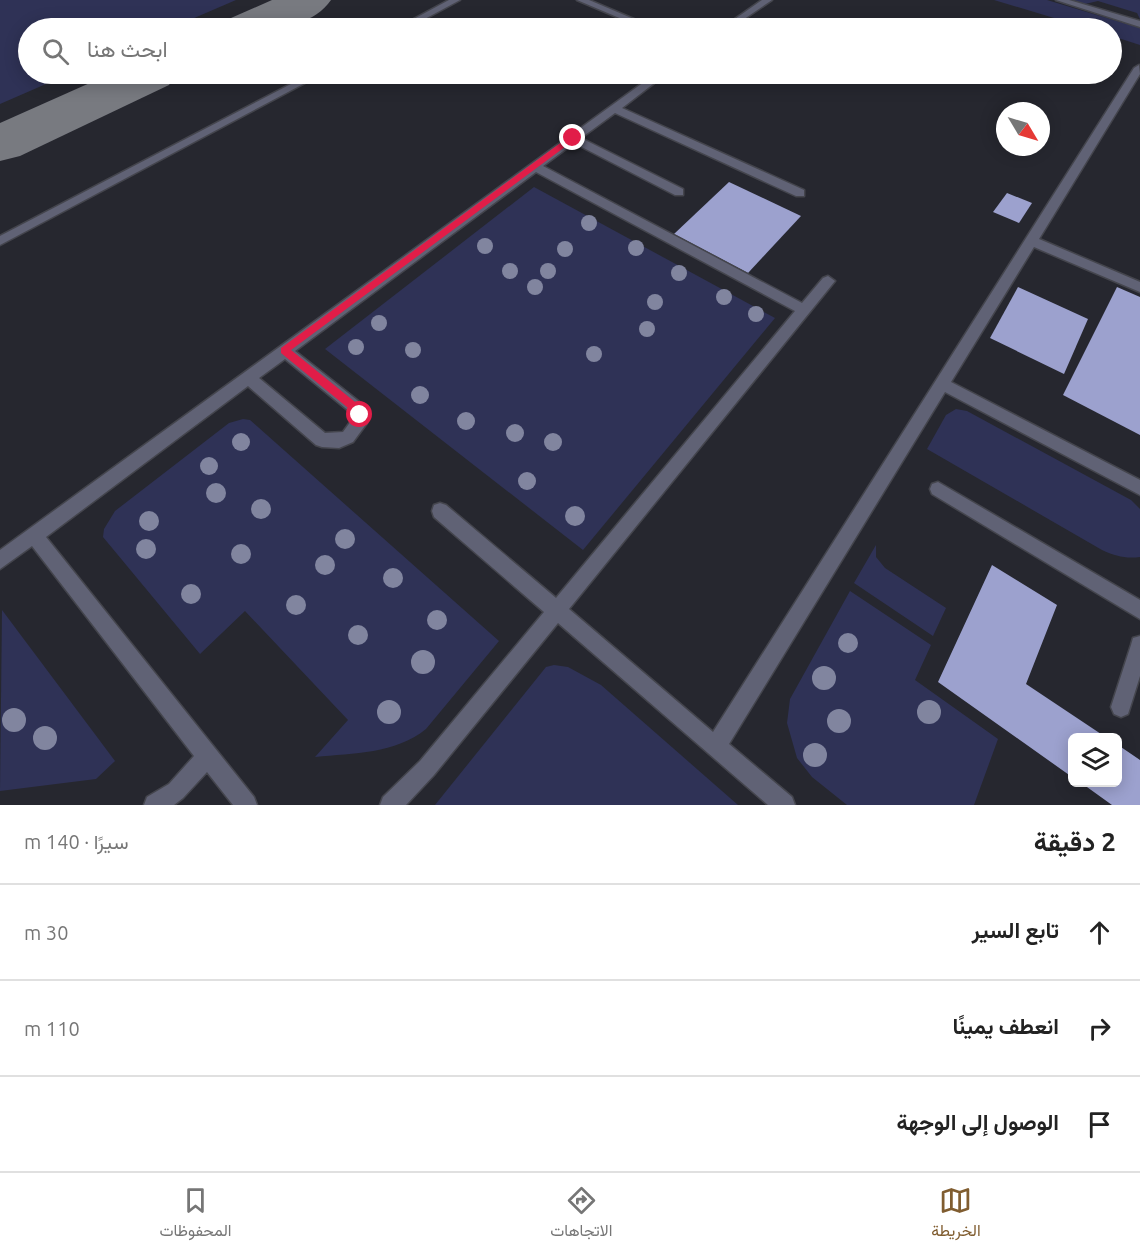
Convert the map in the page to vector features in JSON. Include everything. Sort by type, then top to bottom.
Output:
[{"type":"lane","points":[[421,18],[456,0]]},
{"type":"lane","points":[[581,0],[625,18]]},
{"type":"lane","points":[[741,18],[768,0]]},
{"type":"lane","points":[[1060,0],[1120,18]]},
{"type":"lane","points":[[1122,19],[1140,24]]},
{"type":"lane","points":[[716,746],[1139,68]]},
{"type":"lane","points":[[0,241],[298,84]]},
{"type":"lane","points":[[0,560],[647,84]]},
{"type":"lane","points":[[614,108],[800,193]]},
{"type":"lane","points":[[573,138],[680,192]]},
{"type":"lane","points":[[534,166],[804,310]]},
{"type":"lane","points":[[1031,242],[1140,287]]},
{"type":"lane","points":[[391,805],[427,768],[828,281]]},
{"type":"lane","points":[[247,377],[322,440],[339,441],[348,436],[359,423],[357,409],[284,350]]},
{"type":"lane","points":[[942,384],[1140,488]]},
{"type":"lane","points":[[938,489],[1140,610]]},
{"type":"lane","points":[[440,511],[784,805]]},
{"type":"lane","points":[[34,535],[246,805]]},
{"type":"lane","points":[[1121,707],[1140,645]]},
{"type":"lane","points":[[155,805],[176,792],[207,757]]},
{"type":"shaded area","points":[[0,0],[236,0],[194,18],[18,18],[18,84],[46,84],[0,104]]},
{"type":"shaded area","points":[[994,0],[1047,0],[1107,18],[1054,18]]},
{"type":"shaded area","points":[[1072,0],[1140,0],[1140,19],[1137,13],[1098,1],[1085,4]]},
{"type":"shaded area","points":[[1122,23],[1140,28],[1140,45],[1122,39]]},
{"type":"shaded area","points":[[534,187],[775,318],[583,550],[325,349]]},
{"type":"shaded area","points":[[956,409],[967,411],[1131,500],[1140,509],[1140,557],[1130,558],[1102,550],[927,449],[946,415]]},
{"type":"shaded area","points":[[243,419],[250,420],[499,641],[426,729],[414,737],[374,751],[315,757],[348,720],[245,611],[200,654],[103,537],[104,529],[115,511],[229,423]]},
{"type":"shaded area","points":[[876,545],[876,557],[885,568],[946,608],[933,636],[854,583]]},
{"type":"shaded area","points":[[850,591],[931,645],[915,680],[998,739],[974,805],[847,805],[812,777],[797,758],[787,723],[790,699]]},
{"type":"shaded area","points":[[2,610],[115,761],[96,779],[0,791]]},
{"type":"shaded area","points":[[554,665],[568,667],[601,685],[738,805],[435,805],[546,667]]},
{"type":"building","points":[[729,182],[801,216],[748,273],[674,234]]},
{"type":"building","points":[[1007,193],[1032,203],[1019,223],[993,212]]},
{"type":"building","points":[[1018,287],[1088,319],[1064,374],[990,338]]},
{"type":"building","points":[[1117,287],[1140,297],[1140,435],[1063,395]]},
{"type":"building","points":[[992,565],[1057,605],[1026,684],[1100,733],[1068,733],[1068,774],[938,682]]},
{"type":"building","points":[[1122,748],[1140,760],[1140,805],[1112,805],[1087,787],[1122,787]]},
{"type":"taxiway","points":[[270,18],[309,0]]},
{"type":"taxiway","points":[[0,144],[129,84]]},
{"type":"route","points":[[360,415],[357,409],[284,350],[573,138]]}]
